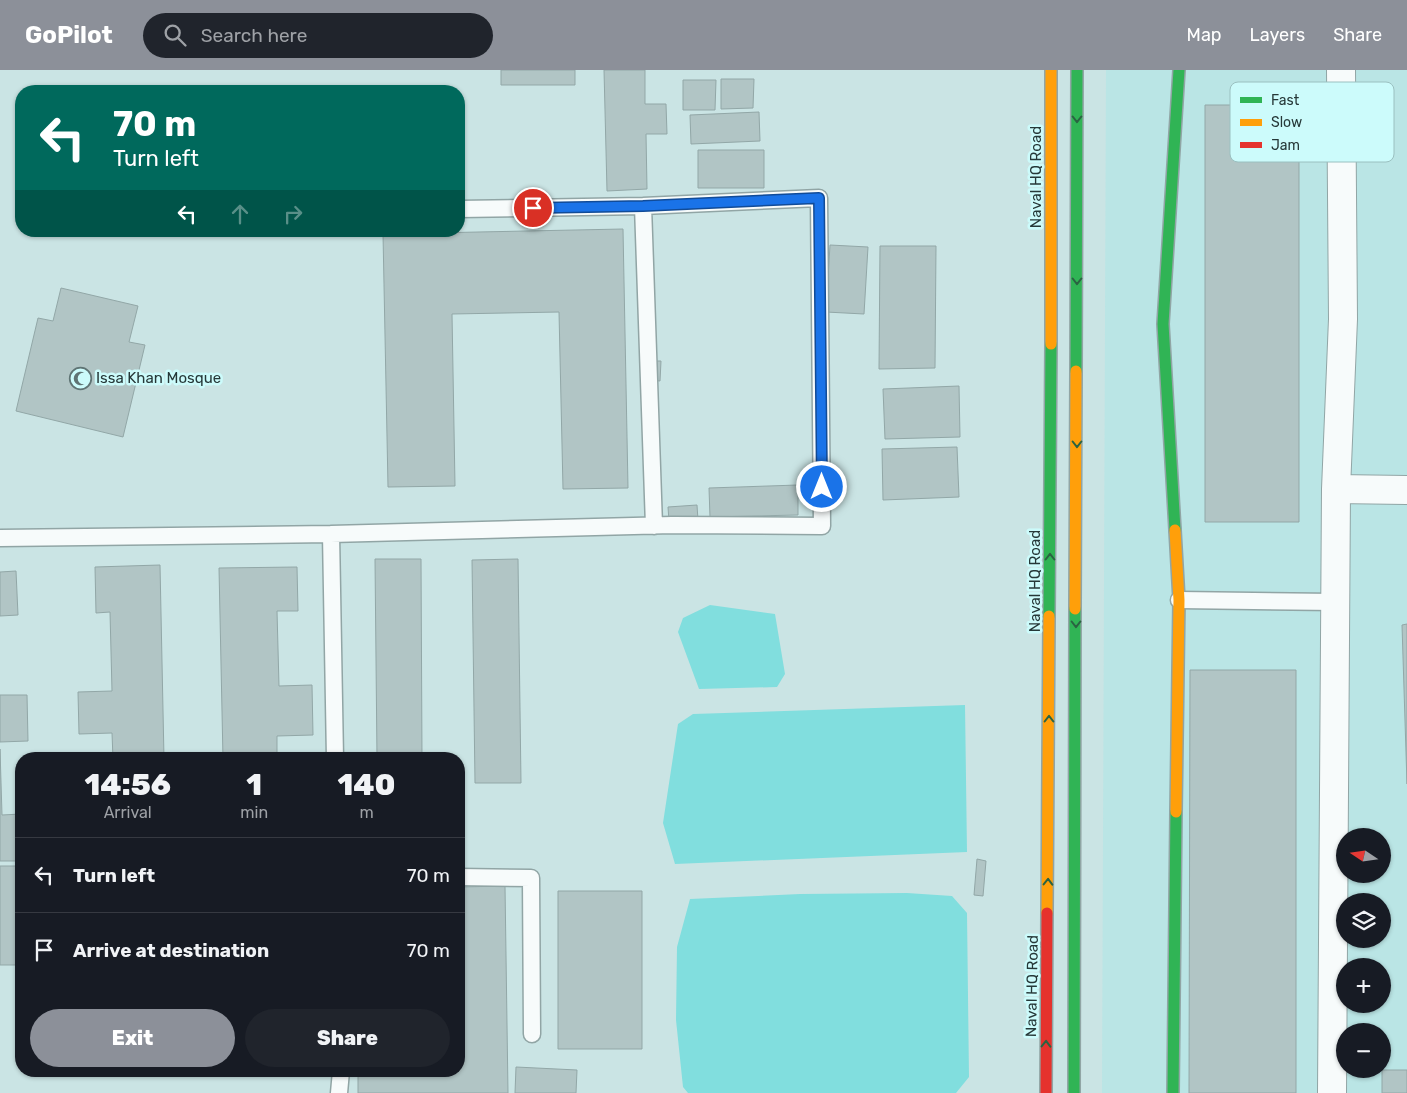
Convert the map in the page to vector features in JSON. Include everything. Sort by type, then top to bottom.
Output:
[{"type":"main road","name":"Naval HQ Road","points":[[1046,1093],[1051,389],[1051,70]]},
{"type":"main road","points":[[1074,1093],[1077,70]]},
{"type":"main road","points":[[1173,1093],[1179,600],[1162,324],[1179,70]]},
{"type":"street","points":[[1332,1093],[1336,490],[1343,319],[1342,162]]},
{"type":"street","points":[[1336,490],[1407,490]]},
{"type":"lane","points":[[0,538],[331,534],[654,526],[822,526],[819,198],[643,206],[465,209]]},
{"type":"lane","points":[[643,206],[654,526]]},
{"type":"lane","points":[[331,534],[335,752]]},
{"type":"lane","points":[[1179,600],[1335,602]]},
{"type":"lane","points":[[465,877],[531,878],[532,1034]]},
{"type":"lane","points":[[339,1093],[340,1077]]},
{"type":"shaded area","points":[[1106,70],[1407,70],[1407,1093],[1102,1093]]},
{"type":"water","points":[[710,605],[775,614],[785,674],[777,687],[699,689],[678,632],[683,618]]},
{"type":"water","points":[[965,705],[967,852],[675,864],[663,823],[678,724],[693,714]]},
{"type":"water","points":[[907,893],[952,896],[967,913],[969,1077],[956,1093],[688,1093],[683,1087],[676,1020],[677,947],[690,899],[800,894]]},
{"type":"building","points":[[501,70],[575,70],[575,85],[501,85]]},
{"type":"building","points":[[604,70],[645,70],[645,104],[666,104],[667,134],[646,134],[647,189],[607,191]]},
{"type":"building","points":[[721,79],[754,79],[753,108],[721,109]]},
{"type":"building","points":[[683,80],[716,80],[715,110],[683,110]]},
{"type":"building","points":[[1205,105],[1230,105],[1230,162],[1299,162],[1299,522],[1205,522]]},
{"type":"building","points":[[759,112],[760,141],[691,144],[690,115]]},
{"type":"building","points":[[698,150],[764,150],[764,188],[698,188]]},
{"type":"building","points":[[623,229],[628,488],[563,489],[559,312],[452,314],[455,486],[388,487],[383,237],[465,237],[465,232]]},
{"type":"building","points":[[830,245],[868,247],[864,314],[826,312]]},
{"type":"building","points":[[880,246],[936,246],[935,368],[879,369]]},
{"type":"building","name":"Issa Khan Mosque","points":[[61,288],[138,306],[129,342],[145,345],[123,437],[16,411],[38,318],[53,321]]},
{"type":"building","points":[[652,361],[661,361],[660,381],[651,380]]},
{"type":"building","points":[[959,386],[960,437],[885,439],[883,389]]},
{"type":"building","points":[[957,447],[959,497],[883,500],[882,449]]},
{"type":"building","points":[[798,485],[798,515],[710,517],[709,488]]},
{"type":"building","points":[[697,505],[698,520],[669,521],[668,507]]},
{"type":"building","points":[[375,559],[421,559],[422,752],[377,752]]},
{"type":"building","points":[[518,559],[521,783],[475,783],[472,560]]},
{"type":"building","points":[[160,565],[164,752],[113,752],[112,733],[79,734],[78,692],[112,691],[110,612],[96,613],[95,567]]},
{"type":"building","points":[[297,567],[298,611],[277,611],[279,686],[312,685],[313,735],[277,736],[277,752],[223,752],[219,568]]},
{"type":"building","points":[[16,571],[18,615],[0,616],[0,572]]},
{"type":"building","points":[[1407,624],[1407,784],[1402,625]]},
{"type":"building","points":[[1190,670],[1296,670],[1296,1093],[1189,1093]]},
{"type":"building","points":[[0,695],[27,695],[28,741],[0,742]]},
{"type":"building","points":[[0,749],[2,815],[15,814],[15,861],[0,861]]},
{"type":"building","points":[[977,859],[986,861],[983,896],[974,895]]},
{"type":"building","points":[[0,866],[15,866],[15,965],[0,965]]},
{"type":"building","points":[[505,886],[508,1093],[358,1093],[358,1077],[465,1077],[465,887]]},
{"type":"building","points":[[558,891],[642,891],[642,1049],[558,1049]]},
{"type":"building","points":[[516,1067],[577,1070],[576,1093],[515,1093]]},
{"type":"building","points":[[1391,1070],[1407,1070],[1407,1093],[1382,1093],[1382,1078],[1391,1078]]},
{"type":"traffic: fast","points":[[1076,371],[1077,70]]},
{"type":"traffic: fast","points":[[1175,530],[1163,324],[1179,70]]},
{"type":"traffic: fast","points":[[1049,616],[1051,344]]},
{"type":"traffic: fast","points":[[1074,1093],[1075,609]]},
{"type":"traffic: fast","points":[[1173,1093],[1176,812]]},
{"type":"traffic: slow","points":[[1051,70],[1051,344]]},
{"type":"traffic: slow","points":[[1075,609],[1076,371]]},
{"type":"traffic: slow","points":[[1175,530],[1179,600],[1176,812]]},
{"type":"traffic: slow","points":[[1047,913],[1049,616]]},
{"type":"traffic: jam","points":[[1046,1093],[1047,913]]},
{"type":"place","name":"Issa Khan Mosque","points":[[80,378]]},
{"type":"route","points":[[533,208],[643,206],[819,198],[822,487]]}]
